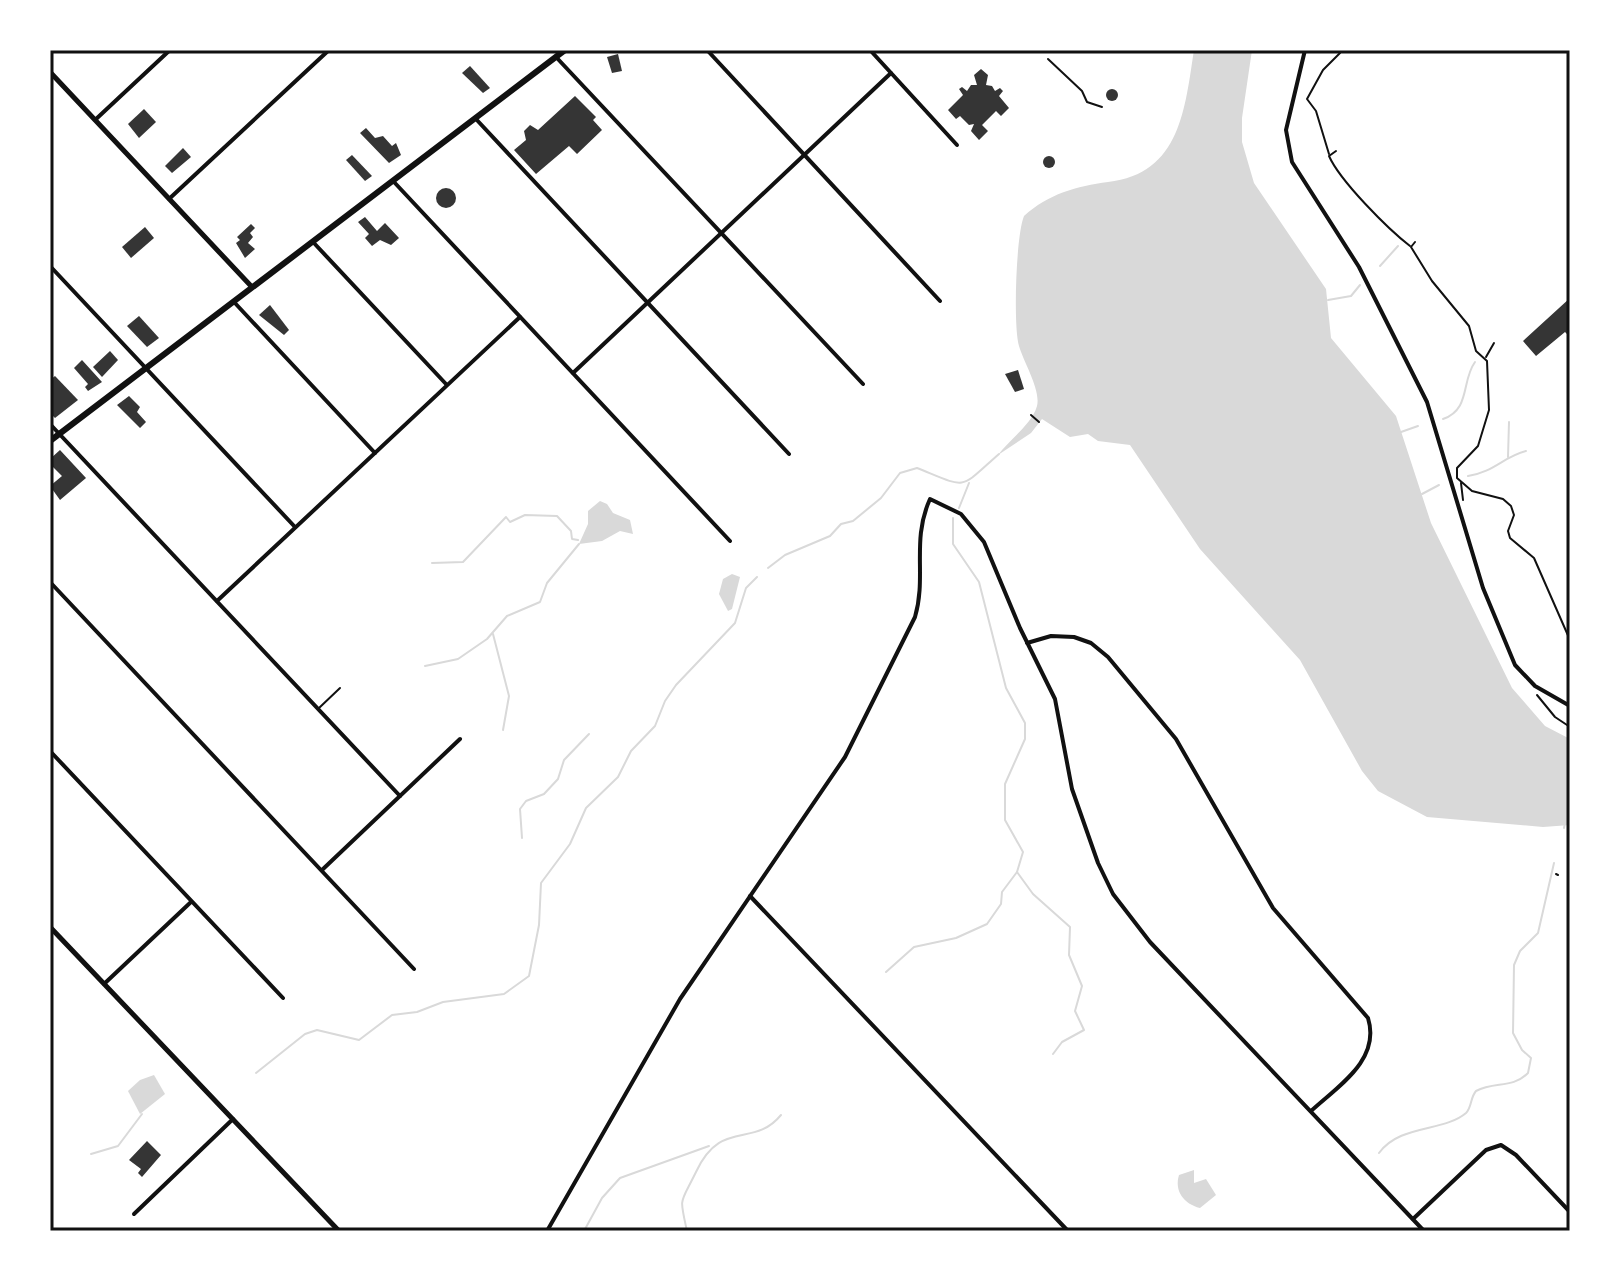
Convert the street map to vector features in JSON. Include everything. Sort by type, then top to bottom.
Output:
[{"type":"main road","points":[[50,441],[565,50]]},
{"type":"street","points":[[95,120],[170,50]]},
{"type":"street","points":[[169,199],[329,50]]},
{"type":"street","points":[[707,50],[940,301]]},
{"type":"street","points":[[870,50],[957,145]]},
{"type":"street","points":[[1305,50],[1287,119],[1289,152],[1302,181],[1359,267],[1412,368],[1439,432],[1490,606],[1515,665],[1535,686],[1570,706]]},
{"type":"street","points":[[556,57],[863,384]]},
{"type":"street","points":[[50,72],[251,286]]},
{"type":"street","points":[[573,373],[891,73]]},
{"type":"street","points":[[475,118],[789,454]]},
{"type":"street","points":[[392,180],[730,541]]},
{"type":"street","points":[[311,240],[447,385]]},
{"type":"street","points":[[50,266],[296,527]]},
{"type":"street","points":[[232,300],[375,453]]},
{"type":"street","points":[[217,601],[520,317]]},
{"type":"street","points":[[50,424],[400,796]]},
{"type":"street","points":[[547,1231],[667,1019],[845,757],[915,617],[919,600],[918,532],[930,499],[961,514],[982,538],[1055,699],[1072,789],[1098,863],[1113,894],[1150,942],[1424,1231]]},
{"type":"street","points":[[50,582],[414,969]]},
{"type":"street","points":[[1027,643],[1051,636],[1074,637],[1096,647],[1108,657],[1176,739],[1273,908],[1368,1018],[1371,1041],[1366,1057],[1311,1111]]},
{"type":"street","points":[[321,870],[460,739]]},
{"type":"street","points":[[50,751],[283,998]]},
{"type":"street","points":[[750,896],[1068,1231]]},
{"type":"street","points":[[104,984],[191,902]]},
{"type":"street","points":[[50,927],[339,1231]]},
{"type":"street","points":[[134,1214],[233,1119]]},
{"type":"street","points":[[1413,1219],[1486,1150],[1501,1145],[1516,1155],[1570,1212]]},
{"type":"lane","points":[[318,708],[340,688]]},
{"type":"path","points":[[1340,53],[1323,70],[1307,99],[1316,111],[1322,142],[1329,156],[1379,219],[1411,247],[1432,281],[1469,326],[1476,351],[1485,358]]},
{"type":"path","points":[[1048,59],[1082,91],[1089,104],[1102,107]]},
{"type":"path","points":[[1329,156],[1336,151]]},
{"type":"path","points":[[1411,247],[1415,242]]},
{"type":"path","points":[[1464,503],[1457,468],[1478,446],[1489,410],[1485,358],[1494,343]]},
{"type":"path","points":[[1031,415],[1039,422]]},
{"type":"path","points":[[1461,483],[1472,491],[1503,499],[1511,506],[1514,515],[1508,531],[1510,538],[1534,558],[1570,640]]},
{"type":"path","points":[[1535,686],[1542,703],[1570,727]]},
{"type":"shaded area","points":[[1194,50],[1252,50],[1242,118],[1242,142],[1254,183],[1326,289],[1331,338],[1396,416],[1431,523],[1512,688],[1545,726],[1570,739],[1570,825],[1543,827],[1427,817],[1378,791],[1362,771],[1300,660],[1200,549],[1130,445],[1098,441],[1088,434],[1070,437],[1042,419],[1031,433],[998,455],[1034,413],[1038,400],[1017,335],[1017,260],[1024,216],[1063,192],[1132,176],[1151,166],[1165,152],[1175,134],[1187,94]]},
{"type":"shaded area","points":[[600,501],[607,504],[613,513],[630,520],[633,534],[620,531],[602,541],[579,544],[588,524],[588,511]]},
{"type":"shaded area","points":[[732,574],[740,577],[732,609],[728,611],[719,594],[723,579]]},
{"type":"shaded area","points":[[154,1075],[165,1094],[140,1114],[128,1091],[140,1080]]},
{"type":"shaded area","points":[[1194,1170],[1194,1183],[1206,1179],[1216,1195],[1200,1208],[1185,1200],[1178,1186],[1179,1175]]},
{"type":"building","points":[[618,54],[622,71],[612,73],[607,57]]},
{"type":"building","points":[[470,66],[490,88],[483,93],[462,73]]},
{"type":"building","points":[[981,69],[988,75],[986,85],[992,86],[995,91],[1000,88],[1003,91],[999,96],[1009,108],[1001,116],[996,111],[982,125],[988,131],[979,140],[971,131],[974,124],[969,125],[960,116],[956,119],[948,110],[963,95],[959,89],[962,87],[967,91],[971,85],[977,85],[974,75]]},
{"type":"building","points":[[1107,90],[1117,90],[1117,100],[1107,100]]},
{"type":"building","points":[[575,96],[596,117],[593,120],[602,130],[577,154],[569,146],[536,174],[514,150],[526,140],[524,131],[530,125],[538,130]]},
{"type":"building","points":[[144,109],[156,122],[139,138],[128,124]]},
{"type":"building","points":[[366,128],[375,138],[383,136],[392,146],[396,143],[401,155],[389,163],[360,133]]},
{"type":"building","points":[[183,148],[191,157],[172,173],[165,166]]},
{"type":"building","points":[[352,155],[372,176],[365,181],[346,160]]},
{"type":"building","points":[[1049,156],[1055,162],[1049,168],[1043,162]]},
{"type":"building","points":[[446,188],[453,191],[456,198],[453,205],[446,208],[439,205],[436,198],[439,191]]},
{"type":"building","points":[[365,217],[377,231],[385,223],[399,238],[391,245],[380,240],[372,246],[365,238],[369,234],[358,222]]},
{"type":"building","points":[[251,224],[255,228],[250,233],[253,237],[248,243],[255,249],[245,258],[236,243],[240,240],[237,237]]},
{"type":"building","points":[[145,227],[154,238],[131,258],[122,247]]},
{"type":"building","points":[[1570,298],[1570,337],[1565,332],[1536,356],[1523,341]]},
{"type":"building","points":[[270,305],[289,330],[284,335],[259,315]]},
{"type":"building","points":[[139,316],[159,338],[147,347],[127,326]]},
{"type":"building","points":[[110,351],[118,360],[102,377],[93,367]]},
{"type":"building","points":[[82,360],[102,382],[88,391],[85,387],[88,384],[74,368]]},
{"type":"building","points":[[1018,370],[1024,389],[1015,392],[1005,374]]},
{"type":"building","points":[[55,376],[78,400],[55,418],[50,413],[50,380]]},
{"type":"building","points":[[129,396],[140,407],[137,412],[146,422],[140,428],[117,405]]},
{"type":"building","points":[[60,450],[86,478],[60,500],[50,486],[62,476],[50,464],[50,459]]},
{"type":"building","points":[[147,1141],[161,1155],[142,1177],[138,1173],[141,1169],[129,1160]]},
{"type":"waterway","points":[[1380,266],[1398,246]]},
{"type":"waterway","points":[[1328,300],[1351,296],[1360,285]]},
{"type":"waterway","points":[[1443,419],[1458,409],[1462,402],[1475,362]]},
{"type":"waterway","points":[[1508,457],[1509,422]]},
{"type":"waterway","points":[[1401,432],[1418,426]]},
{"type":"waterway","points":[[1468,476],[1526,451]]},
{"type":"waterway","points":[[768,568],[785,555],[830,536],[841,524],[853,521],[881,498],[900,473],[917,468],[946,480],[962,482],[969,480],[999,454]]},
{"type":"waterway","points":[[959,508],[969,483]]},
{"type":"waterway","points":[[1422,494],[1439,485]]},
{"type":"waterway","points":[[432,563],[463,562],[506,517],[510,522],[525,515],[557,516],[571,531],[572,539],[578,540]]},
{"type":"waterway","points":[[886,972],[914,947],[956,938],[987,924],[1001,904],[1002,892],[1017,872],[1023,852],[1005,820],[1005,784],[1025,739],[1025,723],[1006,688],[979,582],[953,544],[953,518]]},
{"type":"waterway","points":[[425,666],[458,659],[487,639],[507,616],[540,602],[547,583],[579,544]]},
{"type":"waterway","points":[[256,1073],[305,1034],[317,1030],[359,1040],[392,1015],[417,1012],[443,1002],[504,994],[529,976],[539,925],[541,883],[570,844],[586,808],[618,777],[631,751],[655,726],[665,701],[676,685],[735,623],[746,588],[757,577]]},
{"type":"waterway","points":[[493,634],[509,696],[503,730]]},
{"type":"waterway","points":[[522,838],[520,809],[526,801],[544,794],[558,779],[564,760],[589,734]]},
{"type":"waterway","points":[[1564,828],[1565,823]]},
{"type":"waterway","points":[[1379,1153],[1398,1137],[1457,1119],[1468,1111],[1476,1091],[1516,1081],[1528,1073],[1531,1058],[1522,1050],[1513,1033],[1514,965],[1520,951],[1538,933],[1554,863]]},
{"type":"waterway","points":[[1017,872],[1033,894],[1070,927],[1069,955],[1082,986],[1075,1011],[1084,1030],[1062,1042],[1053,1054]]},
{"type":"waterway","points":[[91,1154],[118,1146],[142,1114]]},
{"type":"waterway","points":[[687,1231],[682,1200],[706,1155],[726,1139],[759,1131],[781,1115]]},
{"type":"waterway","points":[[584,1231],[602,1198],[620,1178],[709,1146]]}]
